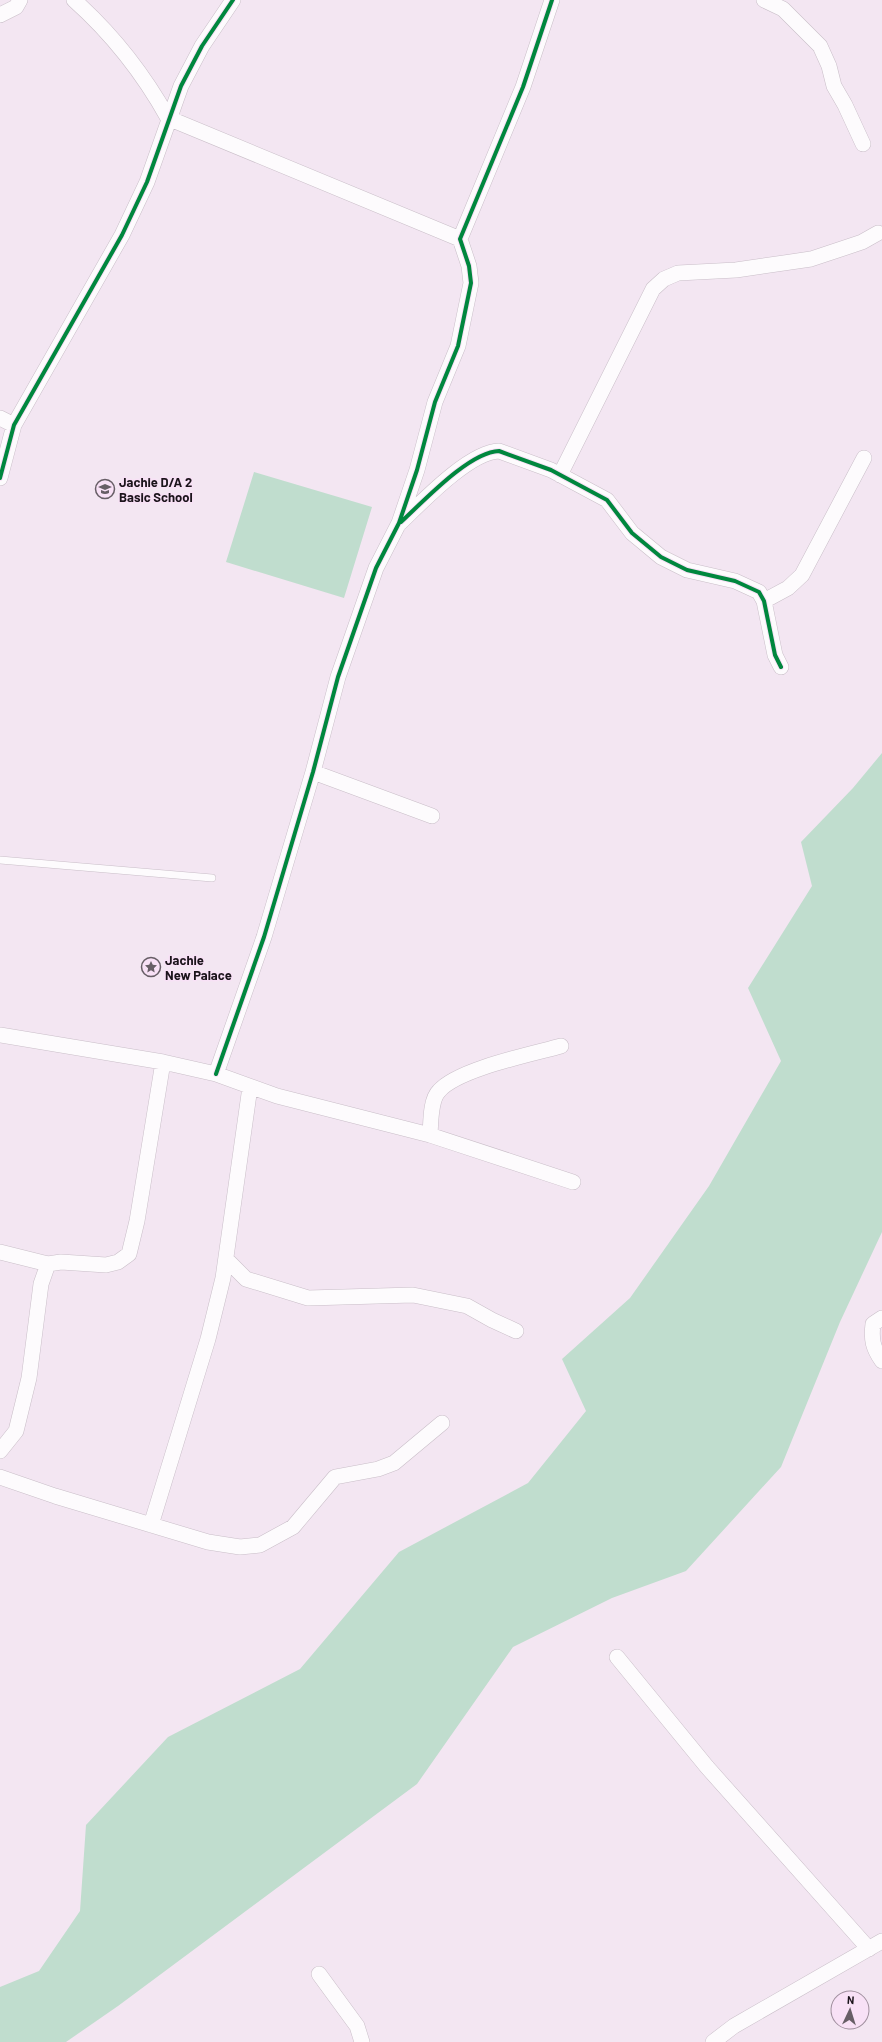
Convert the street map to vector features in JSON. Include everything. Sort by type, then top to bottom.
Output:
[{"type":"street","points":[[0,15],[16,7],[20,0]]},
{"type":"street","points":[[74,0],[110,37],[151,86],[168,118],[460,239]]},
{"type":"street","points":[[0,478],[14,425],[122,235],[147,182],[168,118],[181,86],[202,46],[233,0]]},
{"type":"street","points":[[216,1074],[264,937],[313,772],[338,677],[376,568],[400,523],[417,470],[435,402],[458,346],[470,296],[471,284],[469,266],[460,239],[523,87],[552,0]]},
{"type":"street","points":[[764,0],[783,9],[820,46],[829,66],[834,86],[845,105],[863,144]]},
{"type":"street","points":[[560,475],[653,289],[664,279],[678,273],[736,270],[811,259],[862,242],[878,233]]},
{"type":"street","points":[[0,418],[14,425]]},
{"type":"street","points":[[400,523],[452,476],[477,457],[490,452],[499,451],[560,475],[607,500],[632,533],[661,557],[687,570],[735,581],[759,592],[764,601],[775,655],[780,667]]},
{"type":"street","points":[[764,601],[788,588],[802,575],[864,458]]},
{"type":"street","points":[[313,772],[432,816]]},
{"type":"street","points":[[0,1035],[163,1062],[216,1074],[250,1088],[430,1135],[573,1182]]},
{"type":"street","points":[[430,1135],[431,1112],[438,1092],[450,1082],[478,1070],[562,1046]]},
{"type":"street","points":[[0,1252],[48,1264],[61,1262],[106,1265],[118,1262],[129,1254],[137,1221],[163,1062]]},
{"type":"street","points":[[152,1525],[208,1339],[223,1278],[250,1088]]},
{"type":"street","points":[[226,1259],[246,1279],[308,1298],[413,1295],[467,1306],[516,1331]]},
{"type":"street","points":[[0,1451],[16,1431],[29,1378],[41,1284],[48,1264]]},
{"type":"street","points":[[882,1318],[873,1324],[872,1336],[874,1349],[882,1360]]},
{"type":"street","points":[[0,1477],[55,1496],[223,1545],[240,1547],[260,1545],[293,1527],[335,1477],[378,1469],[394,1463],[442,1423]]},
{"type":"street","points":[[617,1657],[707,1767],[869,1949]]},
{"type":"street","points":[[713,2042],[734,2026],[882,1941]]},
{"type":"street","points":[[319,1974],[357,2026],[362,2042]]},
{"type":"lane","points":[[0,860],[212,878]]},
{"type":"green space","points":[[254,472],[372,507],[344,598],[226,562]]},
{"type":"green space","points":[[882,753],[882,1232],[840,1322],[781,1467],[686,1571],[612,1598],[513,1647],[417,1784],[118,2006],[66,2042],[0,2042],[0,1987],[39,1971],[80,1911],[86,1825],[168,1737],[300,1669],[399,1552],[528,1483],[586,1411],[562,1359],[630,1298],[709,1186],[781,1061],[748,988],[812,886],[801,842],[853,788]]},
{"type":"cycle path","points":[[0,478],[14,425],[122,235],[147,182],[181,86],[202,46],[233,0]]},
{"type":"cycle path","points":[[216,1074],[264,937],[313,772],[338,677],[376,568],[399,523],[417,470],[435,402],[458,346],[471,283],[469,266],[460,239],[523,87],[552,0]]},
{"type":"cycle path","points":[[401,522],[447,479],[474,460],[487,454],[499,451],[551,470],[607,500],[632,533],[661,557],[687,570],[735,581],[759,592],[764,601],[775,655],[781,667]]},
{"type":"place","name":"Jachie D/A 2 Basic School","points":[[105,489]]},
{"type":"place","name":"Jachie New Palace","points":[[151,967]]}]
